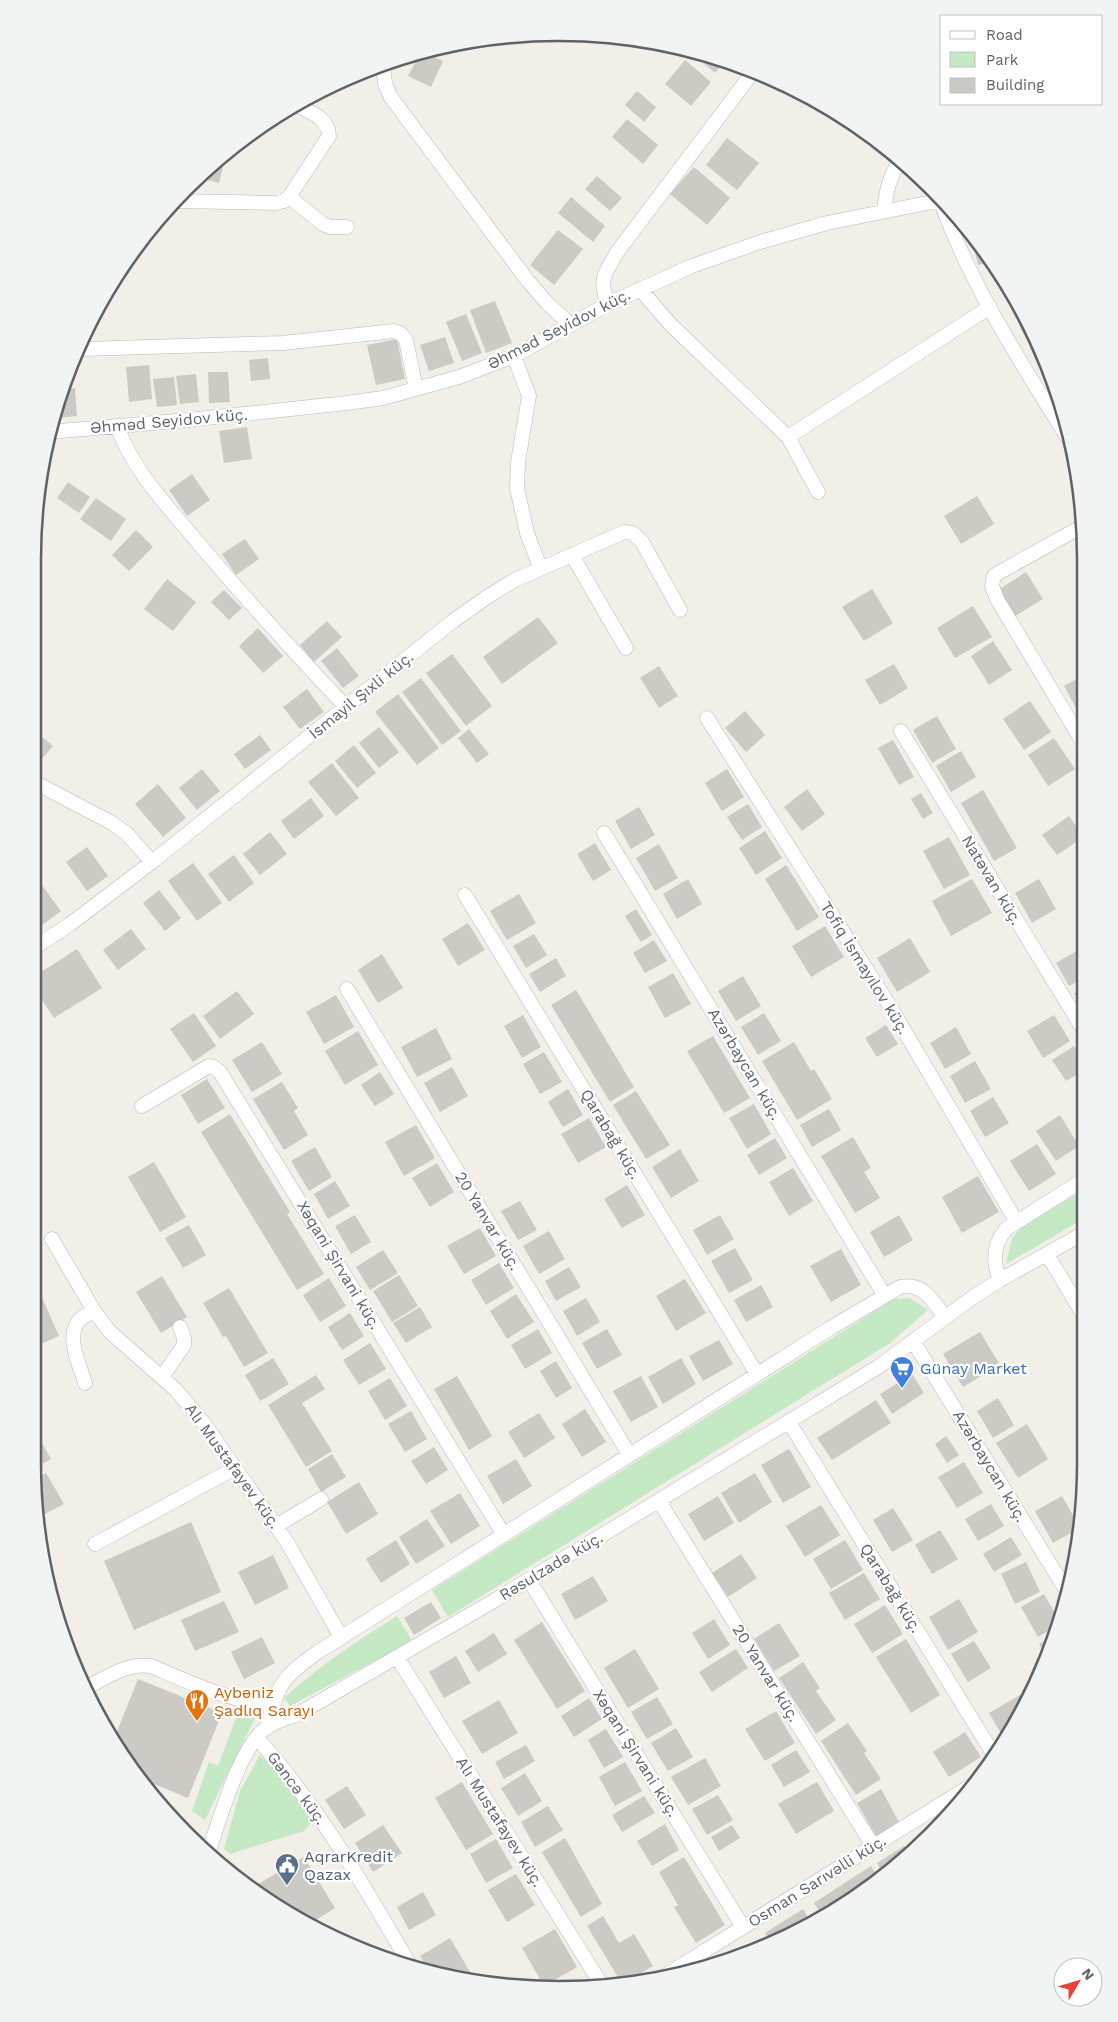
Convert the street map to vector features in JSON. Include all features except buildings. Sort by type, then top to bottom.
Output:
[{"type":"street","points":[[383,73],[384,83],[390,96],[528,281],[547,303],[571,325]]},
{"type":"street","points":[[608,304],[602,288],[603,276],[618,251],[749,78]]},
{"type":"street","points":[[185,201],[284,202],[329,136],[329,128],[325,123],[315,114],[304,109]]},
{"type":"street","points":[[884,211],[886,190],[890,176],[896,166]]},
{"type":"street","points":[[289,197],[323,224],[347,227]]},
{"type":"street","name":"Əhməd Seyidov küç.","points":[[57,431],[347,404],[383,398],[459,377],[514,356],[608,304],[692,266],[760,242],[827,223],[933,202]]},
{"type":"street","points":[[948,218],[964,258],[990,307],[1018,359],[1058,423]]},
{"type":"street","points":[[640,289],[670,324],[788,436],[818,492]]},
{"type":"street","points":[[788,436],[990,307]]},
{"type":"street","points":[[86,349],[283,343],[394,331],[401,334],[406,340],[416,389]]},
{"type":"street","points":[[514,356],[529,396],[518,462],[517,488],[527,533],[540,567]]},
{"type":"street","points":[[117,426],[125,447],[148,482],[267,624],[346,707]]},
{"type":"street","points":[[1076,529],[994,576],[992,586],[997,599],[1077,733]]},
{"type":"street","name":"İsmayil Şıxli küç.","points":[[41,943],[69,925],[152,862],[486,597],[540,567],[624,532],[633,533],[642,542],[680,610]]},
{"type":"street","points":[[572,555],[626,648]]},
{"type":"street","name":"Tofiq İsmayılov küç.","points":[[707,718],[888,1002],[1016,1221]]},
{"type":"street","name":"Natəvan küç.","points":[[901,730],[1077,1019]]},
{"type":"street","points":[[41,786],[126,833],[152,862]]},
{"type":"street","name":"Azərbaycan küç.","points":[[604,833],[885,1296]]},
{"type":"street","name":"Qarabağ küç.","points":[[465,895],[757,1374]]},
{"type":"street","name":"20 Yanvar küç.","points":[[348,988],[629,1454]]},
{"type":"street","name":"Xəqani Şirvani küç.","points":[[142,1106],[209,1066],[214,1067],[220,1072],[504,1535]]},
{"type":"street","points":[[1077,1184],[1006,1229],[998,1240],[994,1267],[1000,1280],[1077,1237]]},
{"type":"street","name":"Alı Mustafayev küç.","points":[[52,1239],[94,1311],[110,1332],[190,1404],[276,1526],[303,1568],[341,1637]]},
{"type":"street","points":[[1047,1254],[1077,1304]]},
{"type":"street","name":"Rəsulzadə küç.","points":[[262,1733],[529,1580],[789,1422],[878,1367],[945,1317],[1000,1280]]},
{"type":"street","points":[[211,1845],[237,1770],[262,1733],[279,1688],[287,1676],[300,1664],[629,1454],[900,1287],[916,1286],[929,1296],[945,1317]]},
{"type":"street","points":[[85,1383],[74,1342],[74,1330],[79,1320],[94,1311]]},
{"type":"street","points":[[162,1377],[184,1344],[180,1327]]},
{"type":"street","name":"Azərbaycan küç.","points":[[913,1341],[1062,1584]]},
{"type":"street","name":"Qarabağ küç.","points":[[789,1422],[990,1749]]},
{"type":"street","points":[[95,1544],[236,1468]]},
{"type":"street","points":[[276,1526],[321,1499]]},
{"type":"street","name":"20 Yanvar küç.","points":[[659,1500],[873,1846]]},
{"type":"street","name":"Xəqani Şirvani küç.","points":[[529,1580],[743,1927]]},
{"type":"street","name":"Alı Mustafayev küç.","points":[[397,1657],[598,1979]]},
{"type":"street","points":[[92,1685],[140,1664],[150,1666],[235,1700],[272,1705]]},
{"type":"street","name":"Gəncə küç.","points":[[262,1733],[332,1834],[405,1957]]},
{"type":"street","name":"Osman Sarıvəlli küç.","points":[[680,1966],[956,1795]]},
{"type":"green space","points":[[1077,1194],[1077,1223],[1006,1264],[1012,1238],[1022,1227]]},
{"type":"green space","points":[[909,1298],[928,1310],[890,1343],[448,1617],[432,1590],[894,1299]]},
{"type":"green space","points":[[397,1616],[412,1641],[290,1706],[284,1698],[297,1686],[339,1654]]},
{"type":"green space","points":[[239,1710],[258,1712],[205,1820],[192,1811],[209,1762],[218,1766]]},
{"type":"green space","points":[[260,1755],[288,1784],[313,1820],[304,1831],[230,1854],[224,1849],[240,1791]]},
{"type":"place","name":"Günay Market","points":[[902,1389]]},
{"type":"place","name":"Aybəniz Şadlıq Sarayı","points":[[197,1722]]},
{"type":"place","name":"AqrarKredit Qazax","points":[[287,1886]]}]
